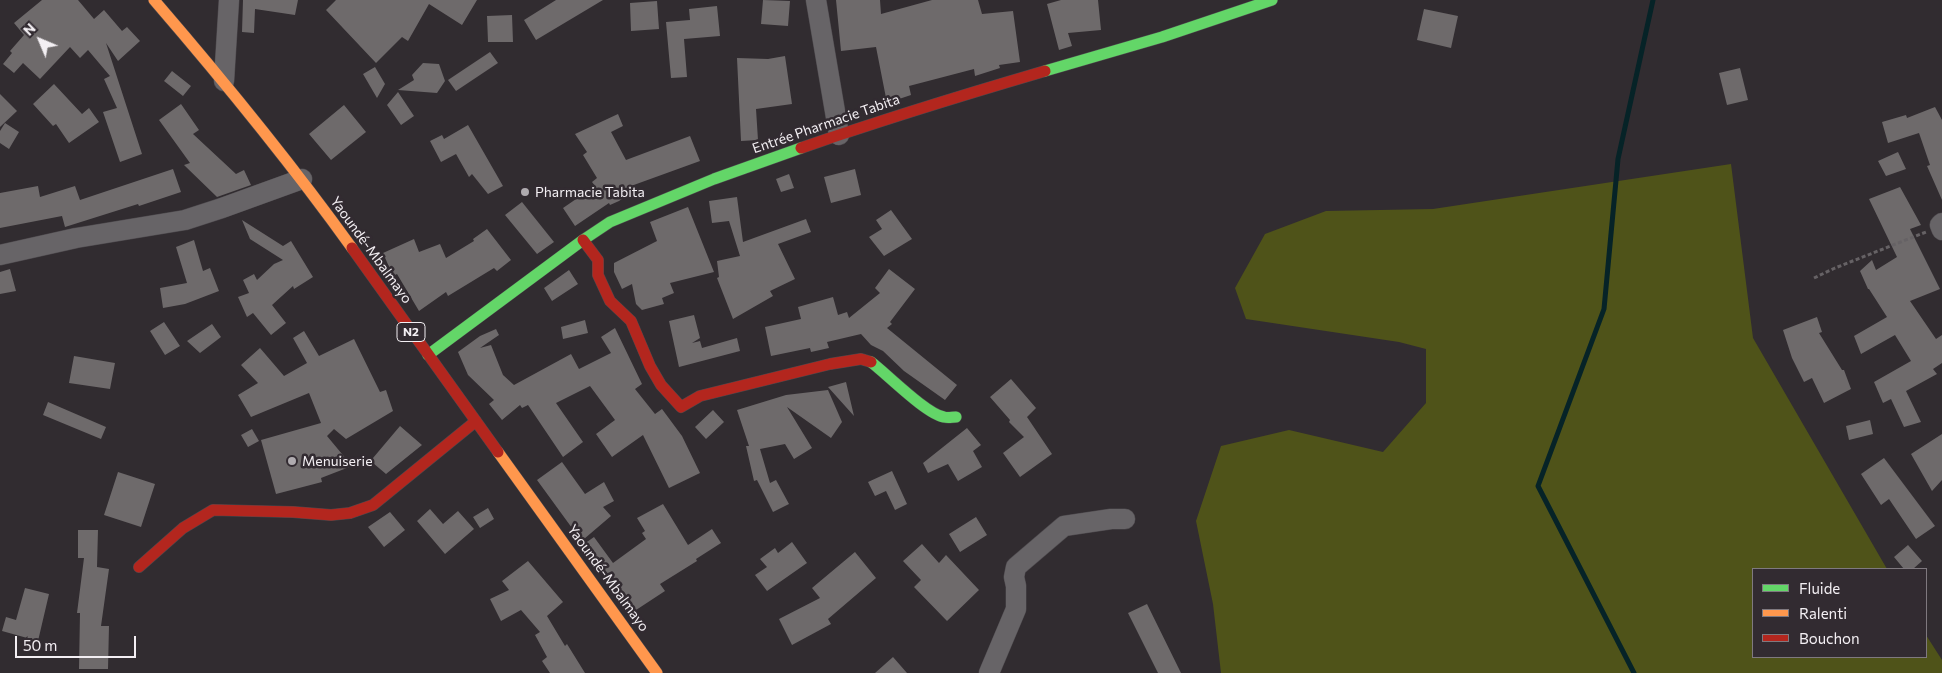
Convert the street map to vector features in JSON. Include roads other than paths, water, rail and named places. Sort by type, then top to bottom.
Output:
[{"type":"main road","name":"Yaoundé-Mbalmayo","points":[[154,0],[224,81],[302,180],[657,673]]},
{"type":"main road","name":"Entrée Pharmacie Tabita","points":[[428,355],[610,222],[705,182],[906,112],[1117,50],[1272,0]]},
{"type":"main road","points":[[583,240],[598,260],[598,275],[610,301],[631,321],[660,385],[681,407],[700,396],[861,358],[872,362],[894,383],[932,411],[943,417],[956,417]]},
{"type":"main road","points":[[139,567],[183,528],[213,510],[331,515],[350,513],[373,505],[476,421]]},
{"type":"street","points":[[224,81],[230,0]]},
{"type":"street","points":[[816,0],[838,135]]},
{"type":"street","points":[[0,256],[76,238],[185,220],[302,180]]},
{"type":"street","points":[[990,673],[1016,609],[1014,577],[1016,567],[1064,526],[1111,519],[1125,519]]},
{"type":"waterway","points":[[1634,673],[1538,486],[1604,309],[1618,159],[1653,0]]},
{"type":"place","name":"Pharmacie Tabita","points":[[525,192]]},
{"type":"place","name":"Menuiserie","points":[[292,461]]}]
